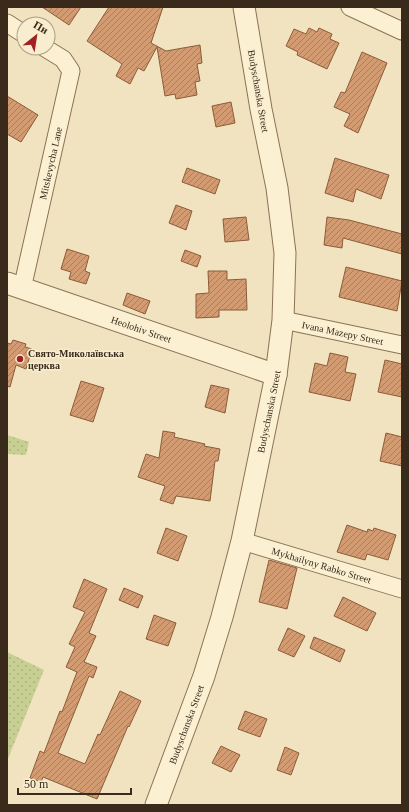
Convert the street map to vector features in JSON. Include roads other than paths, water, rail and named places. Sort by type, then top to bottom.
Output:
[{"type":"street","name":"Budyschanska Street","points":[[156,805],[204,676],[222,617],[242,541],[276,375],[283,320],[285,252],[278,195],[261,109],[244,7]]},
{"type":"street","points":[[350,7],[402,31]]},
{"type":"street","points":[[7,23],[16,29]]},
{"type":"street","name":"Mitskevycha Lane","points":[[14,286],[71,71],[63,59],[56,55]]},
{"type":"street","name":"Heolohiv Street","points":[[14,286],[276,375]]},
{"type":"street","name":"Ivana Mazepy Street","points":[[283,320],[402,345]]},
{"type":"street","name":"Mykhailyny Rabko Street","points":[[242,541],[402,589]]},
{"type":"place","name":"Свято-Миколаївська церква","points":[[20,359]]}]
